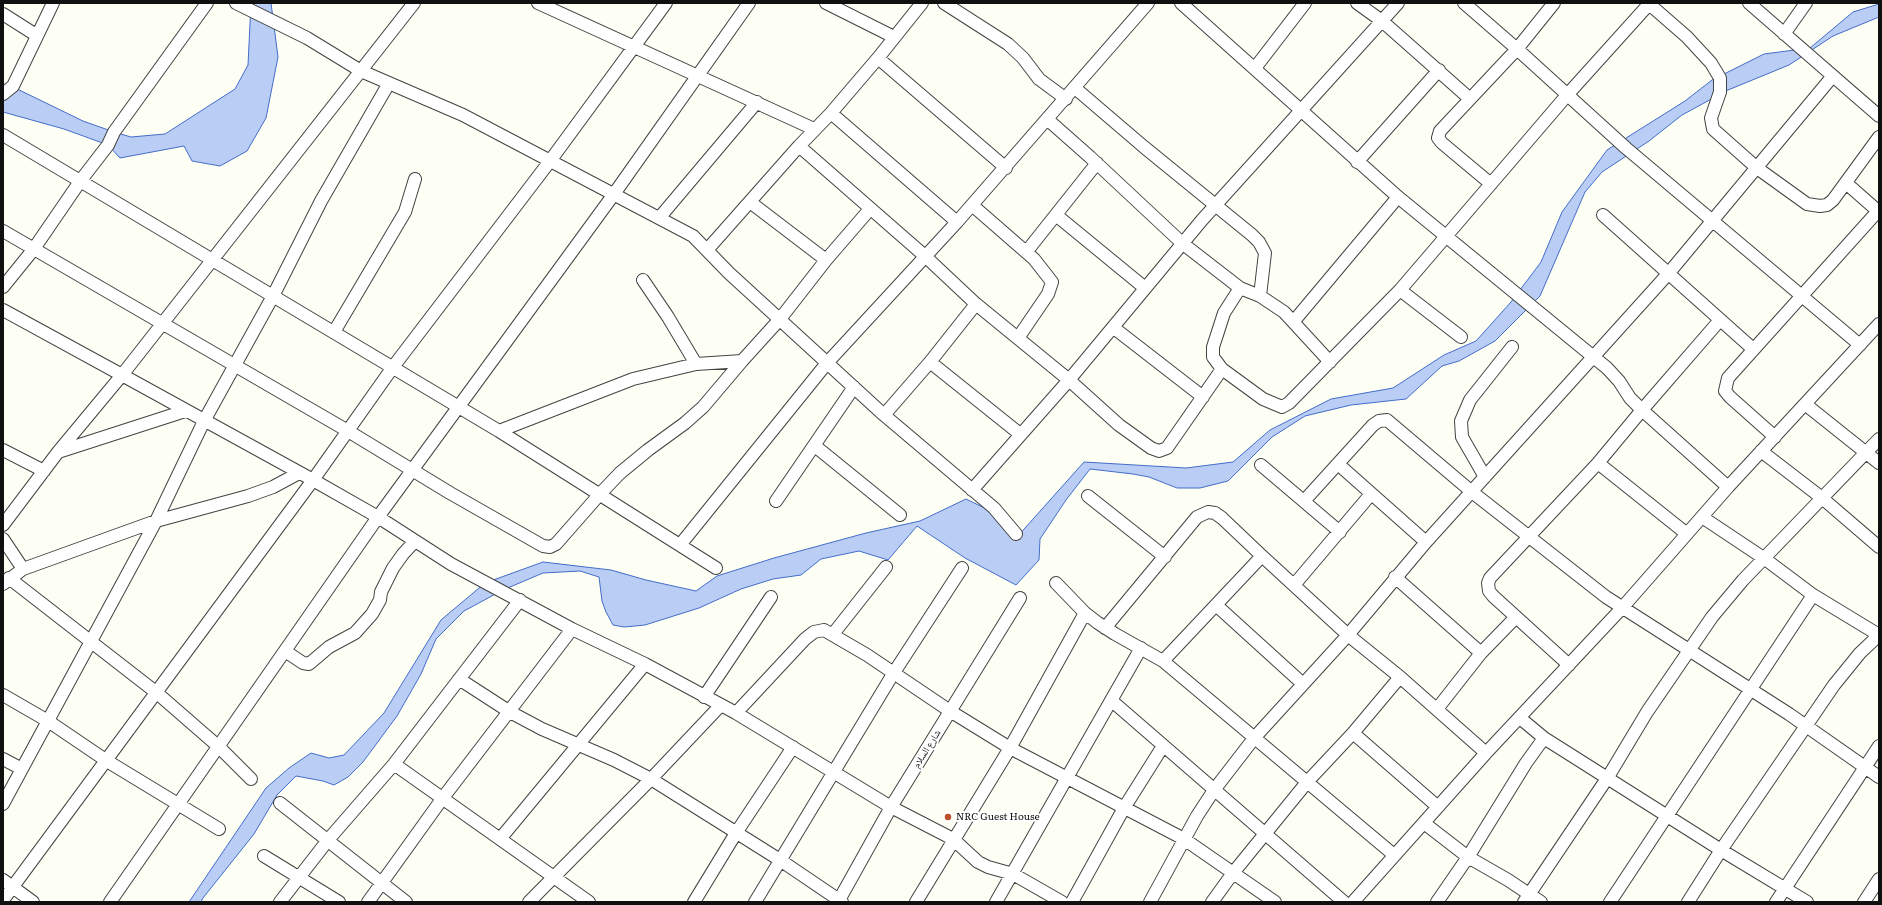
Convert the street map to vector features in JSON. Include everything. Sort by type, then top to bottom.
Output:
[{"type":"street","points":[[3,94],[13,86],[36,35],[53,3]]},
{"type":"street","points":[[3,288],[33,250],[81,180],[108,145],[114,132],[207,3]]},
{"type":"street","points":[[236,3],[307,38],[361,71],[463,115],[660,217],[693,236],[729,273],[884,415],[994,508],[1016,534]]},
{"type":"street","points":[[3,525],[58,452],[122,375],[414,3]]},
{"type":"street","points":[[538,3],[563,8],[633,47],[814,129]]},
{"type":"street","points":[[3,900],[157,694],[313,480],[393,367],[550,161],[666,3]]},
{"type":"street","points":[[110,902],[378,517],[614,194],[749,3]]},
{"type":"street","points":[[826,3],[894,37]]},
{"type":"street","points":[[707,250],[878,58],[922,3]]},
{"type":"street","points":[[944,3],[1008,44],[1023,58],[1039,79],[1066,99]]},
{"type":"street","points":[[680,545],[827,363],[958,222],[1148,3]]},
{"type":"street","points":[[1181,3],[1302,109],[1357,162],[1446,238],[1594,357],[1611,373],[1630,398],[1642,410],[1728,487]]},
{"type":"street","points":[[1255,68],[1305,3]]},
{"type":"street","points":[[1357,3],[1382,21],[1469,98]]},
{"type":"street","points":[[972,490],[1114,328],[1182,243],[1216,204],[1398,3]]},
{"type":"street","points":[[1464,3],[1568,94],[1626,148],[1860,345]]},
{"type":"street","points":[[1492,184],[1442,143],[1438,138],[1440,131],[1469,98],[1517,49],[1554,3]]},
{"type":"street","points":[[1240,288],[1228,305],[1213,347],[1213,357],[1222,369],[1263,399],[1282,407],[1289,403],[1400,290],[1568,94],[1649,3],[1687,37],[1711,62],[1720,78],[1721,86],[1711,118],[1713,129],[1758,168],[1807,204],[1813,206],[1827,205],[1846,183],[1879,137]]},
{"type":"street","points":[[1749,3],[1832,77],[1879,116]]},
{"type":"street","points":[[1784,34],[1806,3]]},
{"type":"street","points":[[3,14],[36,35]]},
{"type":"street","points":[[878,58],[1006,168]]},
{"type":"street","points":[[1357,162],[1438,70]]},
{"type":"street","points":[[1150,902],[1184,839],[1214,790],[1255,737],[1348,635],[1426,542],[1668,274],[1758,168],[1832,77]]},
{"type":"street","points":[[3,804],[156,521],[204,421],[273,296],[321,201],[389,83]]},
{"type":"street","points":[[1075,88],[1144,147],[1252,234],[1265,253],[1265,265],[1260,296]]},
{"type":"street","points":[[660,217],[757,102]]},
{"type":"street","points":[[830,113],[958,222]]},
{"type":"street","points":[[1047,120],[1097,163],[1182,243],[1240,288],[1260,296],[1284,312],[1294,321],[1330,362]]},
{"type":"street","points":[[3,135],[81,180],[499,431],[598,495],[716,568]]},
{"type":"street","points":[[799,146],[926,257],[976,304],[1069,380],[1138,440],[1159,451],[1167,448],[1222,369]]},
{"type":"street","points":[[1027,252],[1097,163]]},
{"type":"street","points":[[334,332],[405,212],[415,179]]},
{"type":"street","points":[[1774,437],[1730,397],[1726,391],[1728,378],[1878,211],[1846,183]]},
{"type":"street","points":[[1294,321],[1398,197]]},
{"type":"street","points":[[750,202],[826,260]]},
{"type":"street","points":[[972,205],[1040,264],[1052,282],[1048,294],[1018,338]]},
{"type":"street","points":[[3,231],[33,250],[236,365],[414,469],[450,493],[546,547],[556,544],[598,495],[648,450],[685,423],[703,407],[780,319],[826,260],[870,209]]},
{"type":"street","points":[[1056,215],[1145,288]]},
{"type":"street","points":[[1603,215],[1753,349]]},
{"type":"street","points":[[643,280],[668,317],[696,364]]},
{"type":"street","points":[[1400,290],[1461,337]]},
{"type":"street","points":[[884,415],[930,362],[976,304]]},
{"type":"street","points":[[3,310],[313,480],[378,517],[450,564],[572,629],[644,664],[720,706],[736,713],[891,807],[953,839],[978,862],[988,867],[1013,874],[1062,902]]},
{"type":"street","points":[[1569,664],[1493,596],[1489,591],[1488,583],[1495,572],[1530,538],[1598,464],[1642,410],[1720,320]]},
{"type":"street","points":[[1353,902],[1486,753],[1622,608],[1728,487],[1879,324]]},
{"type":"street","points":[[1114,328],[1203,397]]},
{"type":"street","points":[[1485,477],[1462,438],[1461,421],[1470,400],[1512,347]]},
{"type":"street","points":[[499,431],[633,379],[696,364],[742,361]]},
{"type":"street","points":[[930,362],[1020,434]]},
{"type":"street","points":[[776,501],[854,387]]},
{"type":"street","points":[[1805,404],[1879,464]]},
{"type":"street","points":[[58,452],[185,410]]},
{"type":"street","points":[[1304,501],[1373,425],[1378,421],[1387,420],[1472,492],[1622,608],[1806,725],[1879,777]]},
{"type":"street","points":[[1527,898],[1608,777],[1627,744],[1689,650],[1727,598],[1879,439]]},
{"type":"street","points":[[815,446],[900,515]]},
{"type":"street","points":[[3,450],[44,471]]},
{"type":"street","points":[[1761,451],[1822,498],[1879,547]]},
{"type":"street","points":[[1338,464],[1426,542]]},
{"type":"street","points":[[1598,464],[1687,534]]},
{"type":"street","points":[[1261,465],[1340,532]]},
{"type":"street","points":[[251,779],[219,747],[157,694],[90,641],[6,581],[23,569],[156,521],[248,496],[273,487],[299,473]]},
{"type":"street","points":[[1294,585],[1372,494]]},
{"type":"street","points":[[1088,496],[1165,557]]},
{"type":"street","points":[[1105,628],[1197,517],[1208,512],[1215,513],[1348,635],[1400,677],[1486,753]]},
{"type":"street","points":[[1688,902],[1721,850],[1834,685],[1860,653],[1879,635],[1813,595],[1765,559],[1702,517]]},
{"type":"street","points":[[3,539],[23,569]]},
{"type":"street","points":[[285,651],[303,663],[309,664],[329,647],[355,633],[372,614],[380,600],[381,592],[393,568],[415,541]]},
{"type":"street","points":[[1163,661],[1262,556]]},
{"type":"street","points":[[833,634],[886,567]]},
{"type":"street","points":[[755,902],[893,674],[962,568]]},
{"type":"street","points":[[1395,578],[1481,653]]},
{"type":"street","points":[[1056,583],[1085,613],[1105,628],[1163,661],[1308,781],[1394,855]]},
{"type":"street","points":[[1610,902],[1752,690],[1813,595]]},
{"type":"street","points":[[704,697],[770,597]]},
{"type":"street","name":"شارع السلام","points":[[840,901],[891,807],[1020,598]]},
{"type":"street","points":[[280,902],[328,840],[394,764],[520,600]]},
{"type":"street","points":[[1216,605],[1304,684]]},
{"type":"street","points":[[916,902],[953,839],[1010,748],[1085,613]]},
{"type":"street","points":[[1437,709],[1481,653],[1516,617]]},
{"type":"street","points":[[368,902],[442,799],[572,629]]},
{"type":"street","points":[[736,713],[805,639],[819,630],[824,630],[833,634],[950,711],[1010,748],[1184,839],[1275,902]]},
{"type":"street","points":[[996,902],[1141,648]]},
{"type":"street","points":[[500,838],[644,664]]},
{"type":"street","points":[[1212,902],[1233,873],[1308,781],[1353,733],[1400,677]]},
{"type":"street","points":[[459,679],[510,712],[577,745],[614,760],[651,779],[780,860],[840,901]]},
{"type":"street","points":[[3,695],[48,720],[107,761],[178,806],[219,829]]},
{"type":"street","points":[[1112,701],[1344,902]]},
{"type":"street","points":[[529,902],[651,779],[720,706]]},
{"type":"street","points":[[1520,718],[1544,738],[1608,777],[1721,850],[1807,902]]},
{"type":"street","points":[[1353,733],[1438,807]]},
{"type":"street","points":[[1437,902],[1468,857],[1526,763],[1544,738]]},
{"type":"street","points":[[1072,902],[1124,808],[1163,746]]},
{"type":"street","points":[[1776,902],[1879,746]]},
{"type":"street","points":[[694,902],[736,833],[793,747]]},
{"type":"street","points":[[3,759],[22,769]]},
{"type":"street","points":[[394,764],[442,799],[500,838],[554,878],[572,897],[589,902]]},
{"type":"street","points":[[280,803],[406,902]]},
{"type":"street","points":[[1424,822],[1468,857],[1527,898],[1541,902]]},
{"type":"street","points":[[264,856],[300,876],[339,902]]},
{"type":"street","points":[[1864,902],[1879,879]]},
{"type":"street","points":[[3,880],[33,902]]},
{"type":"water","points":[[251,3],[271,3],[278,57],[266,118],[247,151],[220,166],[192,161],[184,146],[120,158],[108,145],[64,129],[3,112],[3,84],[11,86],[83,121],[114,132],[131,137],[165,134],[235,89],[248,65]]},
{"type":"water","points":[[1879,4],[1879,17],[1833,36],[1789,65],[1728,90],[1682,115],[1649,141],[1602,172],[1585,192],[1540,296],[1495,341],[1459,361],[1442,366],[1406,399],[1351,405],[1305,416],[1272,437],[1228,481],[1200,488],[1177,488],[1149,477],[1090,469],[1066,500],[1040,539],[1039,560],[1016,585],[965,558],[917,526],[888,560],[859,551],[821,559],[801,575],[773,579],[741,589],[699,608],[645,625],[624,627],[613,625],[602,601],[599,577],[580,571],[543,573],[503,590],[464,611],[436,639],[421,674],[397,716],[363,762],[348,777],[334,785],[323,781],[296,776],[277,795],[254,834],[201,902],[189,902],[266,788],[289,768],[311,753],[329,758],[344,755],[384,713],[441,620],[485,583],[543,562],[611,570],[646,580],[696,591],[717,576],[774,558],[866,533],[920,521],[966,499],[995,513],[1017,537],[1084,462],[1186,468],[1233,462],[1270,430],[1331,399],[1393,388],[1444,355],[1476,341],[1511,302],[1541,262],[1562,212],[1607,150],[1685,101],[1712,80],[1764,54],[1810,48],[1853,12]]},
{"type":"place","name":"NRC Guest House","points":[[948,817]]}]
